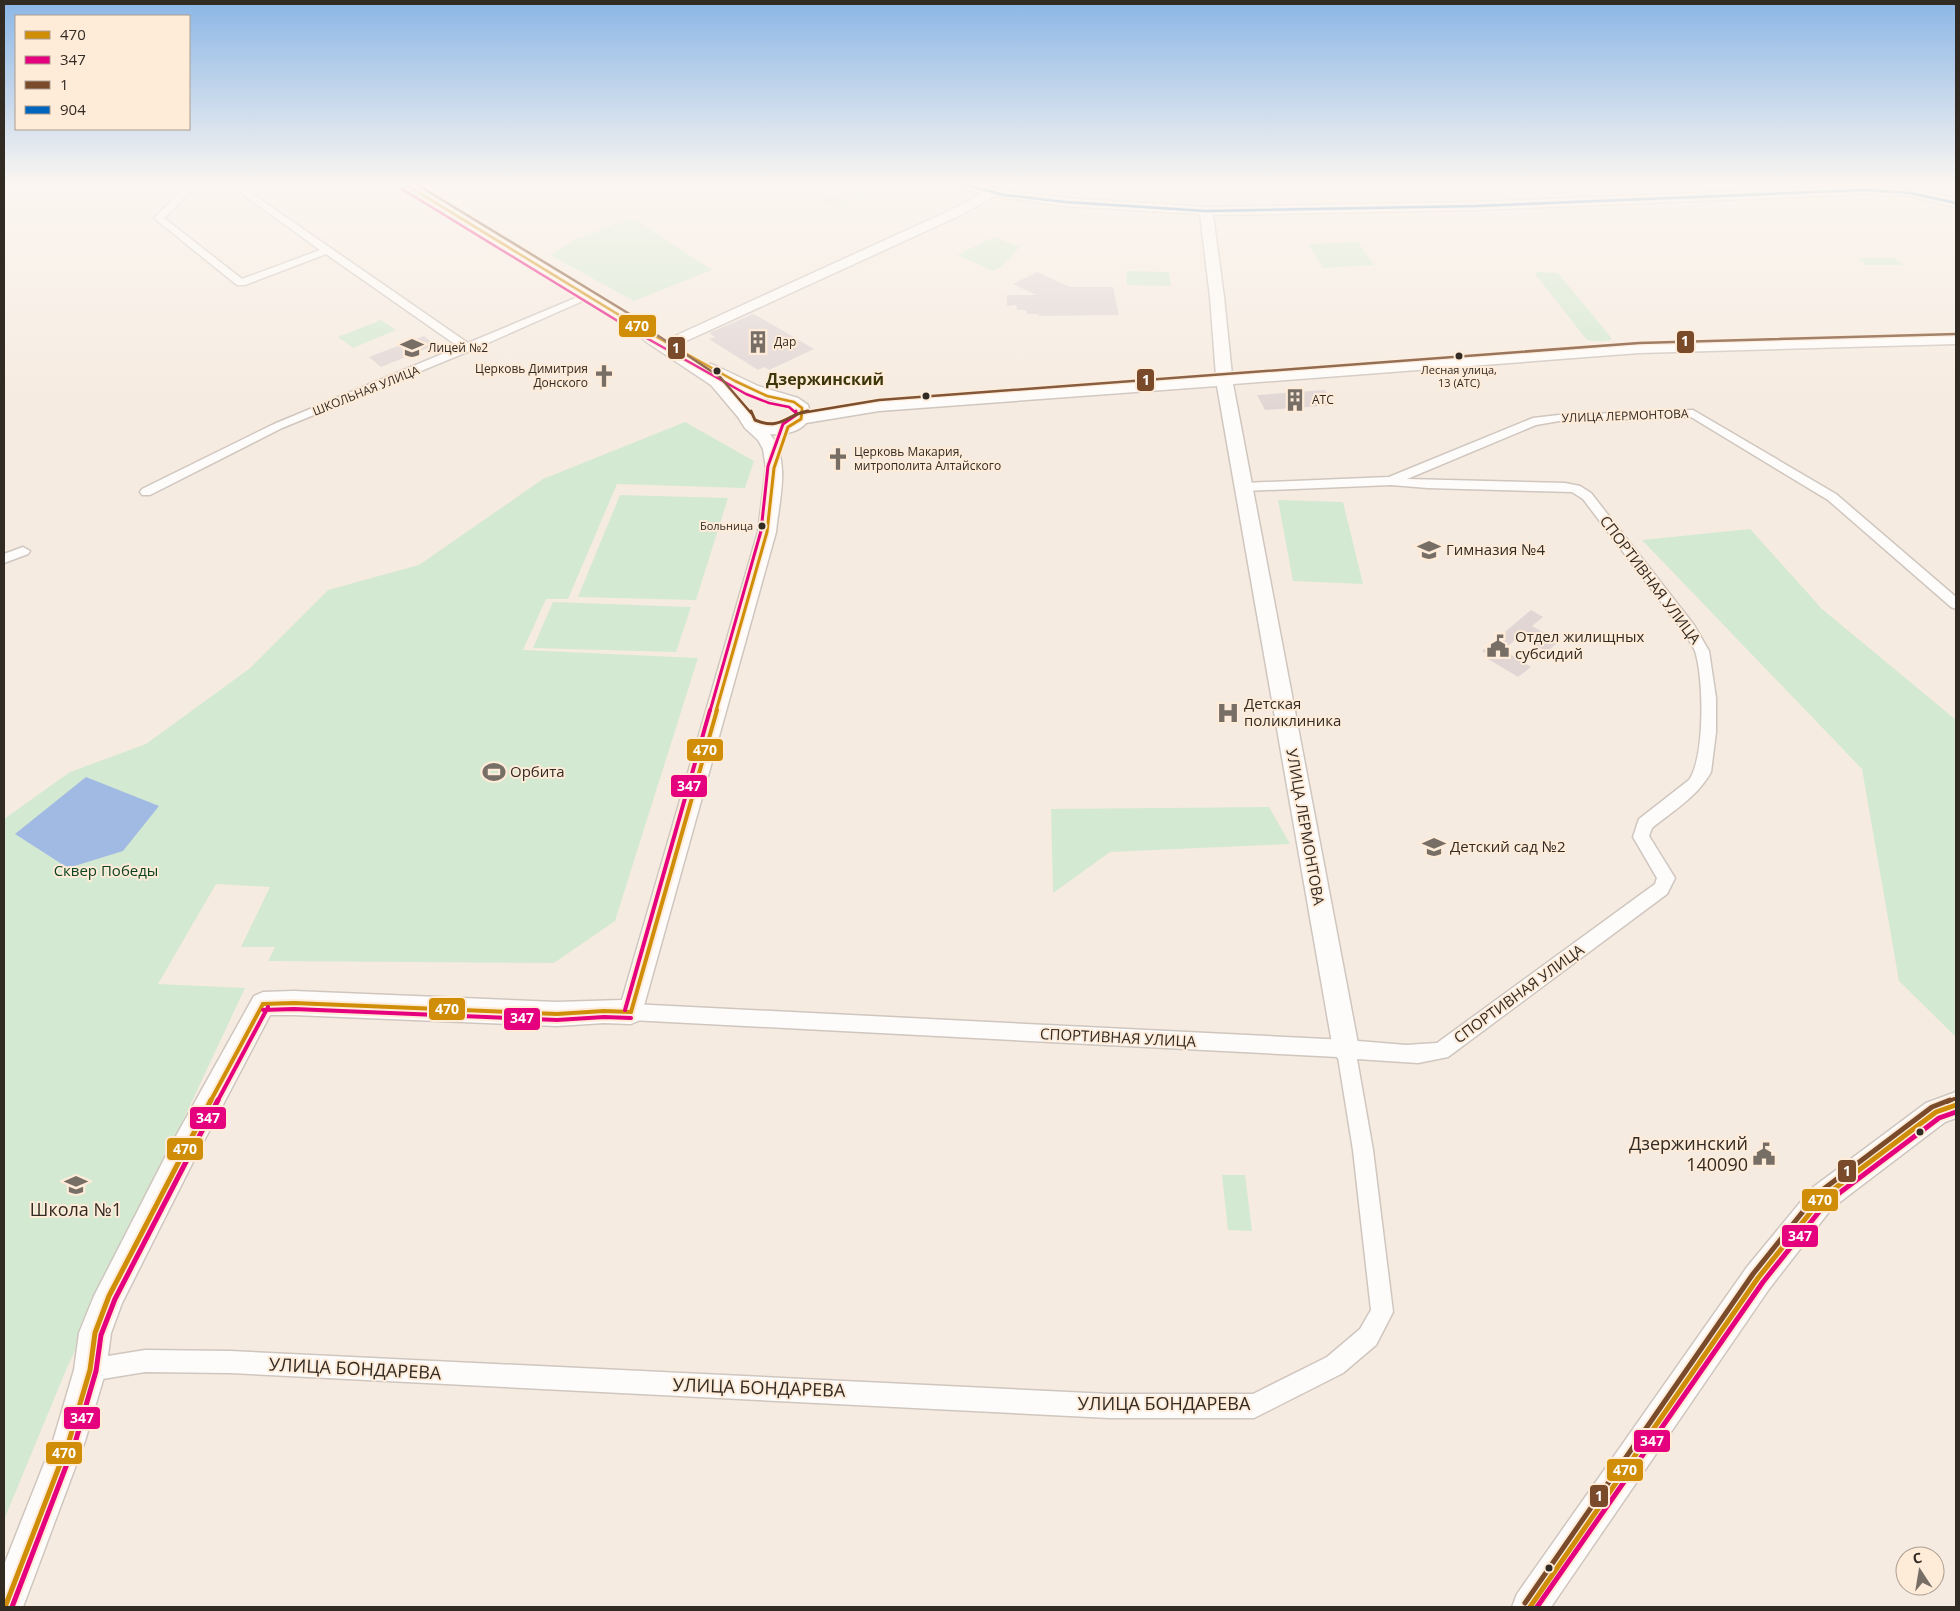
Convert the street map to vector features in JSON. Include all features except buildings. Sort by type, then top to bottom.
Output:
[{"type":"street","points":[[211,259],[241,283],[304,259]]},
{"type":"street","points":[[340,259],[468,348]]},
{"type":"street","points":[[528,259],[637,326],[657,335],[725,378],[778,398],[795,416]]},
{"type":"street","points":[[670,343],[854,259]]},
{"type":"street","name":"УЛИЦА ЛЕРМОНТОВА","points":[[1212,259],[1226,398],[1346,1049]]},
{"type":"street","name":"ШКОЛЬНАЯ УЛИЦА","points":[[146,492],[278,426],[589,296]]},
{"type":"street","points":[[637,326],[650,338],[716,382],[768,444],[774,468]]},
{"type":"street","points":[[749,420],[770,430],[795,416],[879,406],[1640,350],[1956,340]]},
{"type":"street","points":[[749,420],[748,411],[757,403],[778,398]]},
{"type":"street","name":"УЛИЦА ЛЕРМОНТОВА","points":[[1243,487],[1391,481],[1533,422],[1558,418],[1693,413],[1832,497],[1956,604]]},
{"type":"street","points":[[631,1012],[767,532],[774,468],[795,416]]},
{"type":"street","name":"СПОРТИВНАЯ УЛИЦА","points":[[90,1370],[95,1333],[110,1296],[186,1146],[263,1004],[557,1014],[604,1011],[631,1012],[1346,1049],[1385,1053],[1429,1054],[1441,1051],[1661,889],[1666,878],[1641,837],[1645,824],[1695,784],[1703,772],[1708,732],[1709,698],[1702,651],[1689,628],[1587,496],[1576,489],[1565,487],[1428,484],[1391,481]]},
{"type":"street","points":[[4,559],[23,550]]},
{"type":"street","name":"УЛИЦА БОНДАРЕВА","points":[[90,1370],[146,1360],[230,1362],[551,1379],[901,1394],[1109,1406],[1254,1406],[1335,1365],[1368,1337],[1382,1312],[1363,1150],[1346,1049]]},
{"type":"street","points":[[1530,1607],[1758,1278],[1822,1198],[1936,1112],[1956,1105]]},
{"type":"street","points":[[5,1607],[69,1441],[90,1370]]},
{"type":"green space","points":[[558,259],[696,259],[712,270],[634,301]]},
{"type":"green space","points":[[966,259],[1008,259],[993,271]]},
{"type":"green space","points":[[1317,259],[1370,259],[1374,265],[1323,268]]},
{"type":"green space","points":[[1859,259],[1896,259],[1903,265],[1866,265]]},
{"type":"green space","points":[[1126,271],[1169,272],[1171,286],[1127,285]]},
{"type":"green space","points":[[1538,272],[1558,273],[1612,339],[1604,341],[1587,340],[1535,274]]},
{"type":"green space","points":[[381,320],[396,330],[353,348],[338,337]]},
{"type":"green space","name":"Сквер Победы","points":[[685,422],[754,461],[745,488],[617,484],[568,599],[546,599],[523,650],[698,658],[615,921],[554,963],[268,961],[275,947],[241,947],[270,887],[216,884],[158,984],[245,988],[66,1370],[4,1520],[4,819],[70,772],[146,744],[249,669],[328,590],[419,565],[543,479]]},
{"type":"green space","points":[[620,495],[728,498],[696,600],[578,597]]},
{"type":"green space","points":[[1278,500],[1343,502],[1363,584],[1293,581]]},
{"type":"green space","points":[[1750,529],[1822,609],[1956,720],[1956,1037],[1899,981],[1862,769],[1642,540]]},
{"type":"green space","points":[[553,602],[691,607],[676,652],[533,648]]},
{"type":"green space","points":[[1269,807],[1290,844],[1110,852],[1053,893],[1051,809]]},
{"type":"green space","points":[[1222,1175],[1245,1175],[1252,1231],[1228,1230]]},
{"type":"water","points":[[86,777],[159,806],[123,851],[68,868],[15,834]]},
{"type":"transit line","name":"347","points":[[517,259],[634,331],[746,394],[769,403],[789,407],[796,411],[796,415],[783,424],[768,466],[761,531],[625,1010]]},
{"type":"transit line","name":"470","points":[[528,259],[637,326],[735,381],[767,396],[794,402],[802,408],[801,419],[788,427],[774,468],[767,532],[631,1012]]},
{"type":"transit line","name":"1","points":[[539,259],[641,321],[654,333],[720,377],[751,412],[755,420],[779,424],[799,413],[879,400],[1639,343],[1956,334]]},
{"type":"transit line","name":"470","points":[[263,1004],[294,1003],[557,1014],[604,1011],[631,1012]]},
{"type":"transit line","name":"470","points":[[5,1607],[69,1441],[90,1370],[95,1333],[109,1296],[186,1146],[263,1004]]},
{"type":"transit line","name":"347","points":[[12,1607],[75,1443],[96,1371],[101,1335],[115,1299],[268,1007]]},
{"type":"transit line","name":"347","points":[[263,1010],[294,1009],[557,1020],[604,1017],[631,1018]]},
{"type":"transit line","name":"1","points":[[1525,1603],[1753,1274],[1817,1194],[1932,1107],[1954,1099]]},
{"type":"transit line","name":"470","points":[[1530,1607],[1758,1278],[1822,1198],[1936,1112],[1956,1105]]},
{"type":"transit line","name":"347","points":[[1537,1607],[1763,1282],[1826,1203],[1939,1118],[1956,1112]]},
{"type":"place","name":"Дар","points":[[758,342]]},
{"type":"place","name":"Лицей №2","points":[[412,348]]},
{"type":"place","name":"Лесная улица, 13 (АТС)","points":[[1459,356]]},
{"type":"place","name":"Церковь Димитрия Донского","points":[[604,376]]},
{"type":"place","name":"АТС","points":[[1295,400]]},
{"type":"place","name":"Церковь Макария, митрополита Алтайского","points":[[838,459]]},
{"type":"place","name":"Больница","points":[[762,526]]},
{"type":"place","name":"Гимназия №4","points":[[1429,550]]},
{"type":"place","name":"Отдел жилищных субсидий","points":[[1498,646]]},
{"type":"place","name":"Детская поликлиника","points":[[1228,713]]},
{"type":"place","name":"Орбита","points":[[494,772]]},
{"type":"place","name":"Детский сад №2","points":[[1434,847]]},
{"type":"place","name":"Дзержинский 140090","points":[[1764,1154]]},
{"type":"place","name":"Школа №1","points":[[76,1185]]},
{"type":"district","name":"Дзержинский","points":[[825,379]]}]
